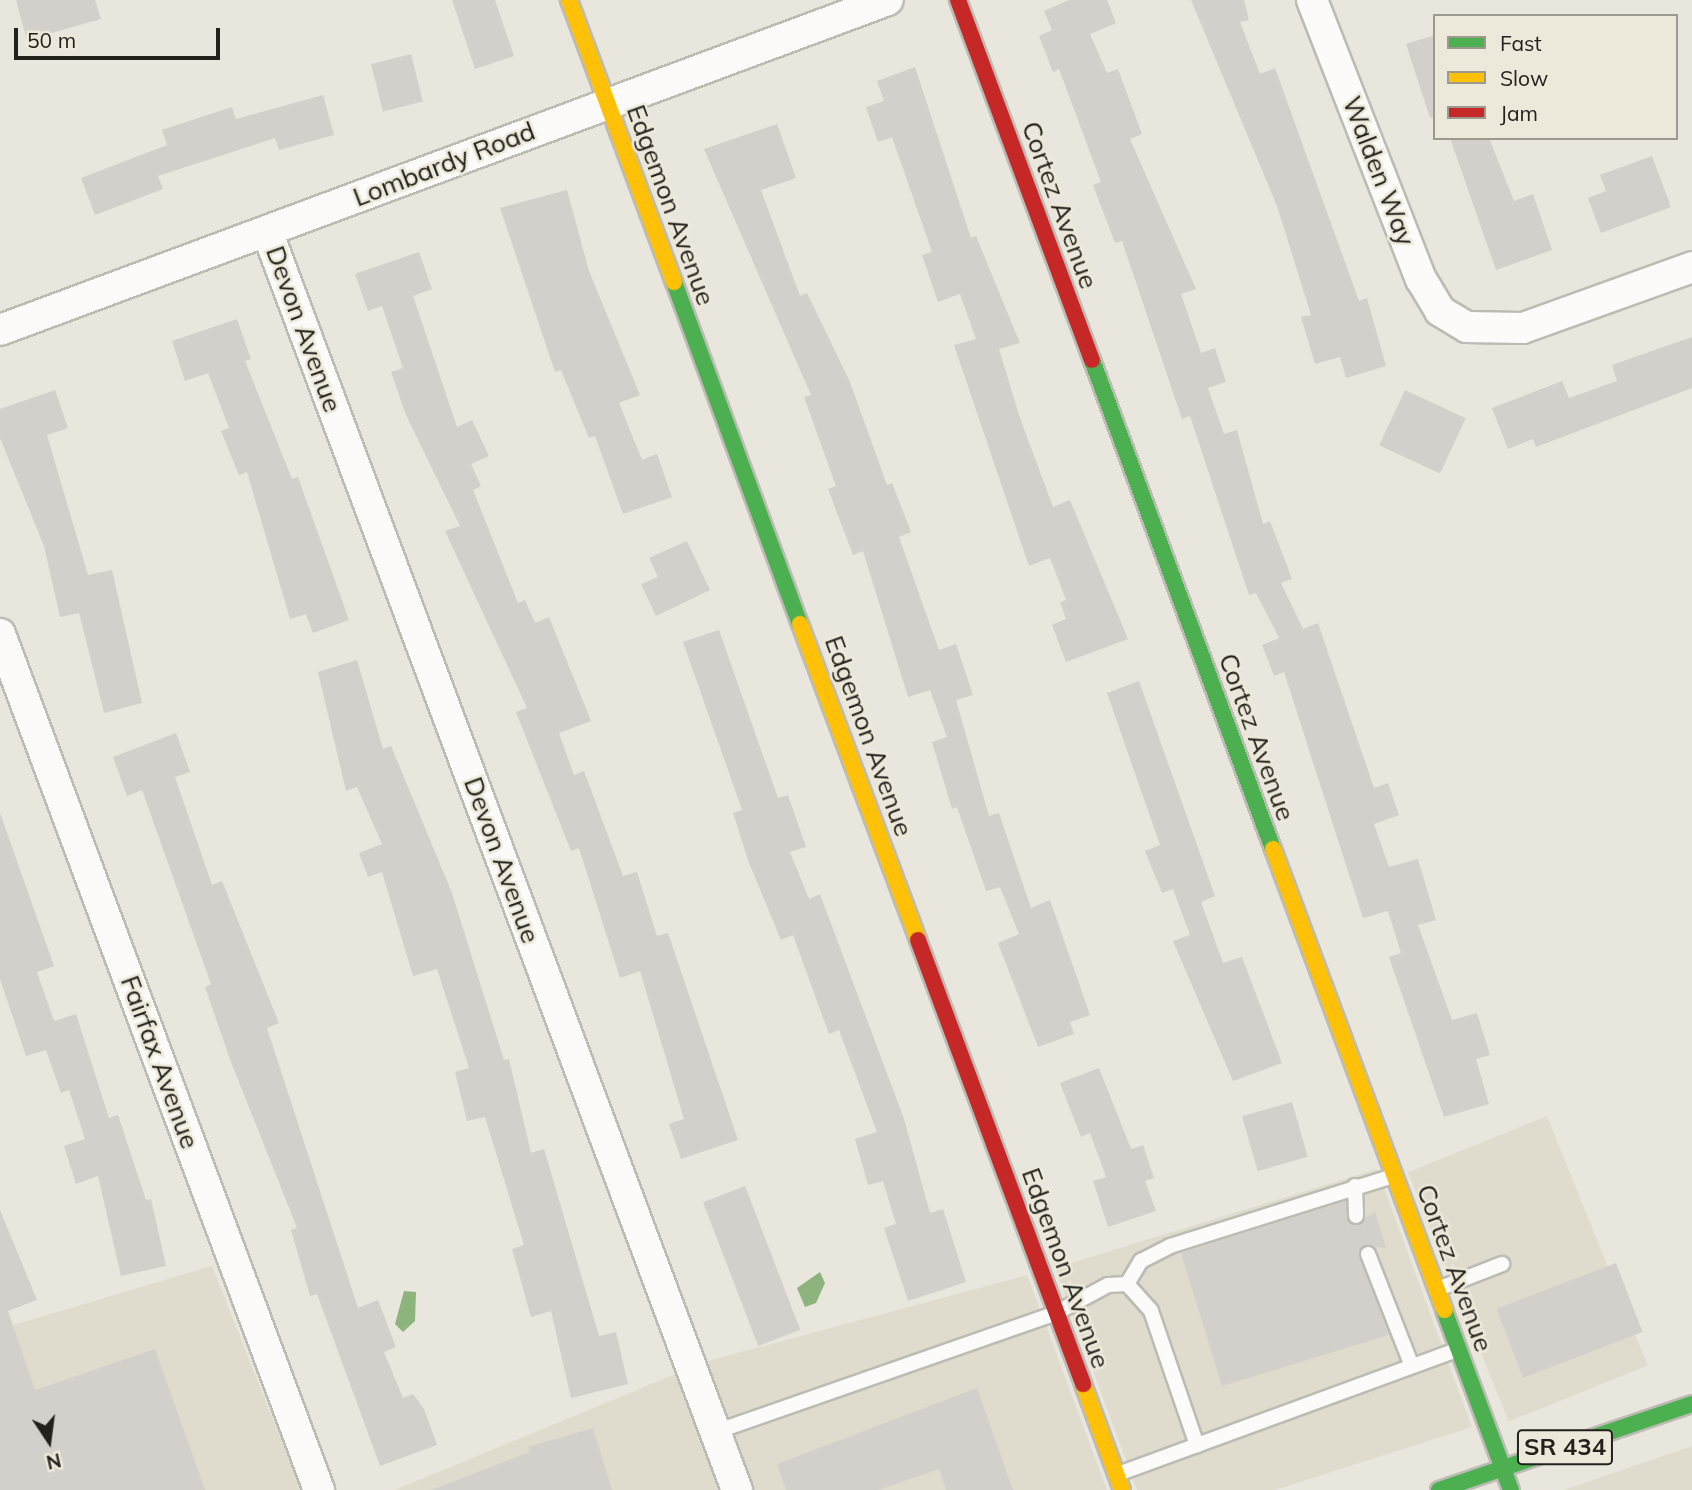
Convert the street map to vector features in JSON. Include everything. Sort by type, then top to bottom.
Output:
[{"type":"street","name":"Edgemon Avenue","points":[[569,0],[1122,1490]]},
{"type":"street","name":"Lombardy Road","points":[[0,330],[607,102],[888,0]]},
{"type":"street","name":"Cortez Avenue","points":[[958,0],[1511,1490]]},
{"type":"street","name":"Walden Way","points":[[1312,0],[1421,279],[1440,311],[1466,327],[1523,328],[1692,267]]},
{"type":"street","name":"Devon Avenue","points":[[267,231],[737,1490]]},
{"type":"street","name":"Fairfax Avenue","points":[[0,634],[319,1490]]},
{"type":"street","name":"SR 434","points":[[1438,1490],[1692,1404]]},
{"type":"lane","points":[[1127,1284],[1141,1261],[1170,1246],[1394,1176]]},
{"type":"lane","points":[[1355,1186],[1356,1216]]},
{"type":"lane","points":[[1368,1254],[1412,1367]]},
{"type":"lane","points":[[1437,1289],[1502,1264]]},
{"type":"lane","points":[[715,1432],[1056,1313],[1108,1285],[1127,1284]]},
{"type":"lane","points":[[1127,1284],[1151,1311],[1197,1445]]},
{"type":"lane","points":[[1116,1474],[1459,1350]]},
{"type":"shaded area","points":[[1547,1116],[1648,1365],[1509,1422],[1408,1172]]},
{"type":"shaded area","points":[[1377,1169],[1472,1427],[1275,1490],[1137,1490],[1055,1268]]},
{"type":"shaded area","points":[[212,1266],[301,1490],[0,1490],[0,1329]]},
{"type":"shaded area","points":[[820,1272],[825,1283],[816,1303],[805,1307],[797,1288]]},
{"type":"shaded area","points":[[1027,1275],[1107,1490],[752,1490],[704,1362]]},
{"type":"shaded area","points":[[404,1291],[416,1292],[415,1321],[403,1332],[395,1324]]},
{"type":"shaded area","points":[[678,1373],[722,1490],[395,1490]]},
{"type":"shaded area","points":[[1692,1446],[1692,1490],[1564,1490]]},
{"type":"building","points":[[16,0],[95,0],[101,19],[27,40]]},
{"type":"building","points":[[452,0],[495,0],[514,56],[475,69]]},
{"type":"building","points":[[1069,0],[1107,0],[1116,23],[1090,34],[1107,73],[1118,69],[1142,134],[1130,139],[1196,289],[1181,294],[1201,353],[1215,348],[1226,382],[1208,388],[1224,434],[1237,430],[1263,524],[1270,521],[1292,579],[1281,583],[1303,629],[1318,623],[1374,788],[1388,783],[1399,815],[1374,824],[1389,867],[1418,859],[1436,920],[1418,925],[1452,1020],[1477,1013],[1490,1055],[1476,1059],[1489,1104],[1444,1117],[1389,957],[1401,953],[1388,911],[1363,918],[1284,672],[1274,676],[1262,645],[1279,638],[1256,593],[1249,595],[1190,416],[1182,419],[1122,241],[1115,243],[1093,185],[1101,182],[1059,69],[1053,72],[1039,36],[1052,30],[1044,11]]},
{"type":"building","points":[[1191,0],[1244,0],[1249,20],[1240,22],[1260,74],[1275,68],[1359,301],[1367,298],[1386,366],[1346,378],[1340,357],[1315,364],[1301,317],[1311,315],[1277,206]]},
{"type":"building","points":[[1433,36],[1433,117],[1430,118],[1406,44]]},
{"type":"building","points":[[411,54],[423,102],[383,111],[371,64]]},
{"type":"building","points":[[915,67],[971,238],[976,236],[1020,343],[999,349],[1020,418],[1053,507],[1070,500],[1128,639],[1066,662],[1052,625],[1066,619],[1060,602],[1066,600],[1050,558],[1029,566],[954,345],[976,339],[960,294],[938,302],[922,255],[932,252],[892,137],[878,142],[866,107],[884,101],[877,81]]},
{"type":"building","points":[[323,95],[334,135],[279,150],[275,138],[158,176],[163,189],[95,215],[81,178],[167,145],[162,130],[232,107],[236,119]]},
{"type":"building","points":[[777,124],[796,178],[761,190],[800,296],[807,293],[850,382],[887,485],[892,483],[911,532],[899,537],[939,650],[956,644],[973,695],[956,700],[989,816],[999,813],[1031,908],[1050,900],[1090,1015],[1070,1022],[1074,1034],[1038,1047],[998,943],[1019,934],[1000,887],[986,891],[957,807],[952,809],[932,742],[947,737],[930,690],[908,697],[863,551],[853,555],[828,489],[836,486],[804,397],[811,395],[704,149]]},
{"type":"building","points":[[1451,140],[1490,140],[1514,201],[1533,194],[1552,250],[1496,270]]},
{"type":"building","points":[[1652,156],[1671,207],[1601,233],[1588,198],[1606,191],[1600,175]]},
{"type":"building","points":[[567,190],[589,271],[640,395],[619,403],[642,460],[657,454],[672,497],[623,514],[595,436],[589,438],[561,370],[555,372],[500,208]]},
{"type":"building","points":[[419,252],[432,289],[413,296],[457,427],[472,420],[489,456],[471,464],[481,486],[473,490],[518,603],[525,600],[535,623],[549,617],[591,721],[559,733],[574,775],[584,771],[623,876],[637,872],[657,936],[668,933],[738,1140],[681,1159],[669,1124],[684,1119],[640,971],[620,978],[579,848],[571,851],[516,712],[527,708],[445,531],[460,526],[406,415],[391,372],[403,368],[382,306],[368,311],[355,274]]},
{"type":"building","points":[[237,319],[251,359],[245,361],[292,479],[298,477],[349,620],[313,633],[306,614],[290,619],[247,472],[239,475],[221,431],[229,428],[208,373],[185,381],[172,341]]},
{"type":"building","points":[[1692,337],[1692,388],[1536,447],[1533,439],[1508,449],[1492,408],[1562,381],[1569,398],[1617,381],[1612,365]]},
{"type":"building","points":[[55,390],[68,428],[47,435],[88,575],[112,570],[142,703],[104,713],[79,613],[60,617],[44,546],[0,438],[0,409]]},
{"type":"building","points":[[1405,390],[1466,418],[1440,474],[1379,445]]},
{"type":"building","points":[[687,541],[710,590],[656,616],[641,584],[658,577],[649,558]]},
{"type":"building","points":[[719,630],[778,798],[788,795],[806,847],[790,852],[809,899],[820,894],[904,1119],[930,1213],[943,1209],[966,1282],[908,1301],[884,1228],[896,1224],[883,1181],[868,1185],[855,1139],[877,1132],[839,1030],[829,1034],[793,935],[781,940],[749,863],[733,813],[742,810],[683,642]]},
{"type":"building","points":[[357,660],[383,749],[391,746],[452,893],[504,1060],[509,1059],[531,1153],[544,1149],[599,1336],[616,1332],[628,1384],[571,1398],[551,1311],[531,1317],[512,1249],[524,1245],[485,1117],[467,1121],[455,1072],[469,1068],[437,969],[413,976],[382,872],[368,877],[359,853],[382,844],[357,787],[346,791],[318,672]]},
{"type":"building","points":[[1139,681],[1215,896],[1201,902],[1223,963],[1242,957],[1282,1063],[1233,1081],[1173,941],[1190,935],[1173,889],[1162,893],[1145,851],[1160,845],[1107,693]]},
{"type":"building","points":[[176,733],[190,772],[175,777],[212,885],[222,881],[279,1023],[267,1028],[358,1308],[378,1300],[396,1347],[384,1352],[403,1398],[413,1394],[424,1409],[437,1445],[380,1466],[317,1294],[310,1296],[291,1230],[297,1228],[231,1062],[205,987],[211,984],[142,790],[127,796],[113,757]]},
{"type":"building","points":[[0,813],[54,966],[37,972],[54,1021],[76,1014],[109,1118],[118,1115],[146,1200],[151,1199],[166,1266],[121,1276],[98,1176],[76,1184],[64,1146],[85,1139],[69,1090],[61,1093],[46,1050],[26,1056],[0,979]]},
{"type":"building","points":[[1099,1068],[1131,1149],[1143,1145],[1154,1178],[1145,1181],[1156,1211],[1108,1227],[1093,1181],[1106,1177],[1090,1133],[1081,1137],[1060,1083]]},
{"type":"building","points":[[1292,1102],[1308,1157],[1258,1171],[1242,1116]]},
{"type":"building","points":[[745,1186],[800,1330],[758,1346],[703,1202]]},
{"type":"building","points":[[1346,1201],[1352,1225],[1375,1212],[1386,1248],[1365,1245],[1359,1257],[1389,1335],[1222,1386],[1181,1253]]},
{"type":"building","points":[[0,1210],[37,1300],[8,1311],[35,1390],[155,1349],[205,1490],[0,1490]]},
{"type":"building","points":[[1616,1263],[1643,1332],[1523,1378],[1497,1309]]},
{"type":"building","points":[[977,1388],[1013,1490],[946,1490],[939,1469],[879,1490],[786,1490],[777,1464]]},
{"type":"building","points":[[593,1428],[612,1490],[431,1490],[530,1452],[528,1447]]},
{"type":"traffic: fast","points":[[674,282],[800,624]]},
{"type":"traffic: fast","points":[[1092,360],[1273,849]]},
{"type":"traffic: fast","points":[[1444,1310],[1511,1490]]},
{"type":"traffic: fast","points":[[1439,1490],[1692,1404]]},
{"type":"traffic: slow","points":[[569,0],[674,282]]},
{"type":"traffic: slow","points":[[800,624],[918,940]]},
{"type":"traffic: slow","points":[[1273,849],[1444,1310]]},
{"type":"traffic: slow","points":[[1083,1384],[1122,1490]]},
{"type":"traffic: jam","points":[[958,0],[1092,360]]},
{"type":"traffic: jam","points":[[918,940],[1083,1384]]}]
